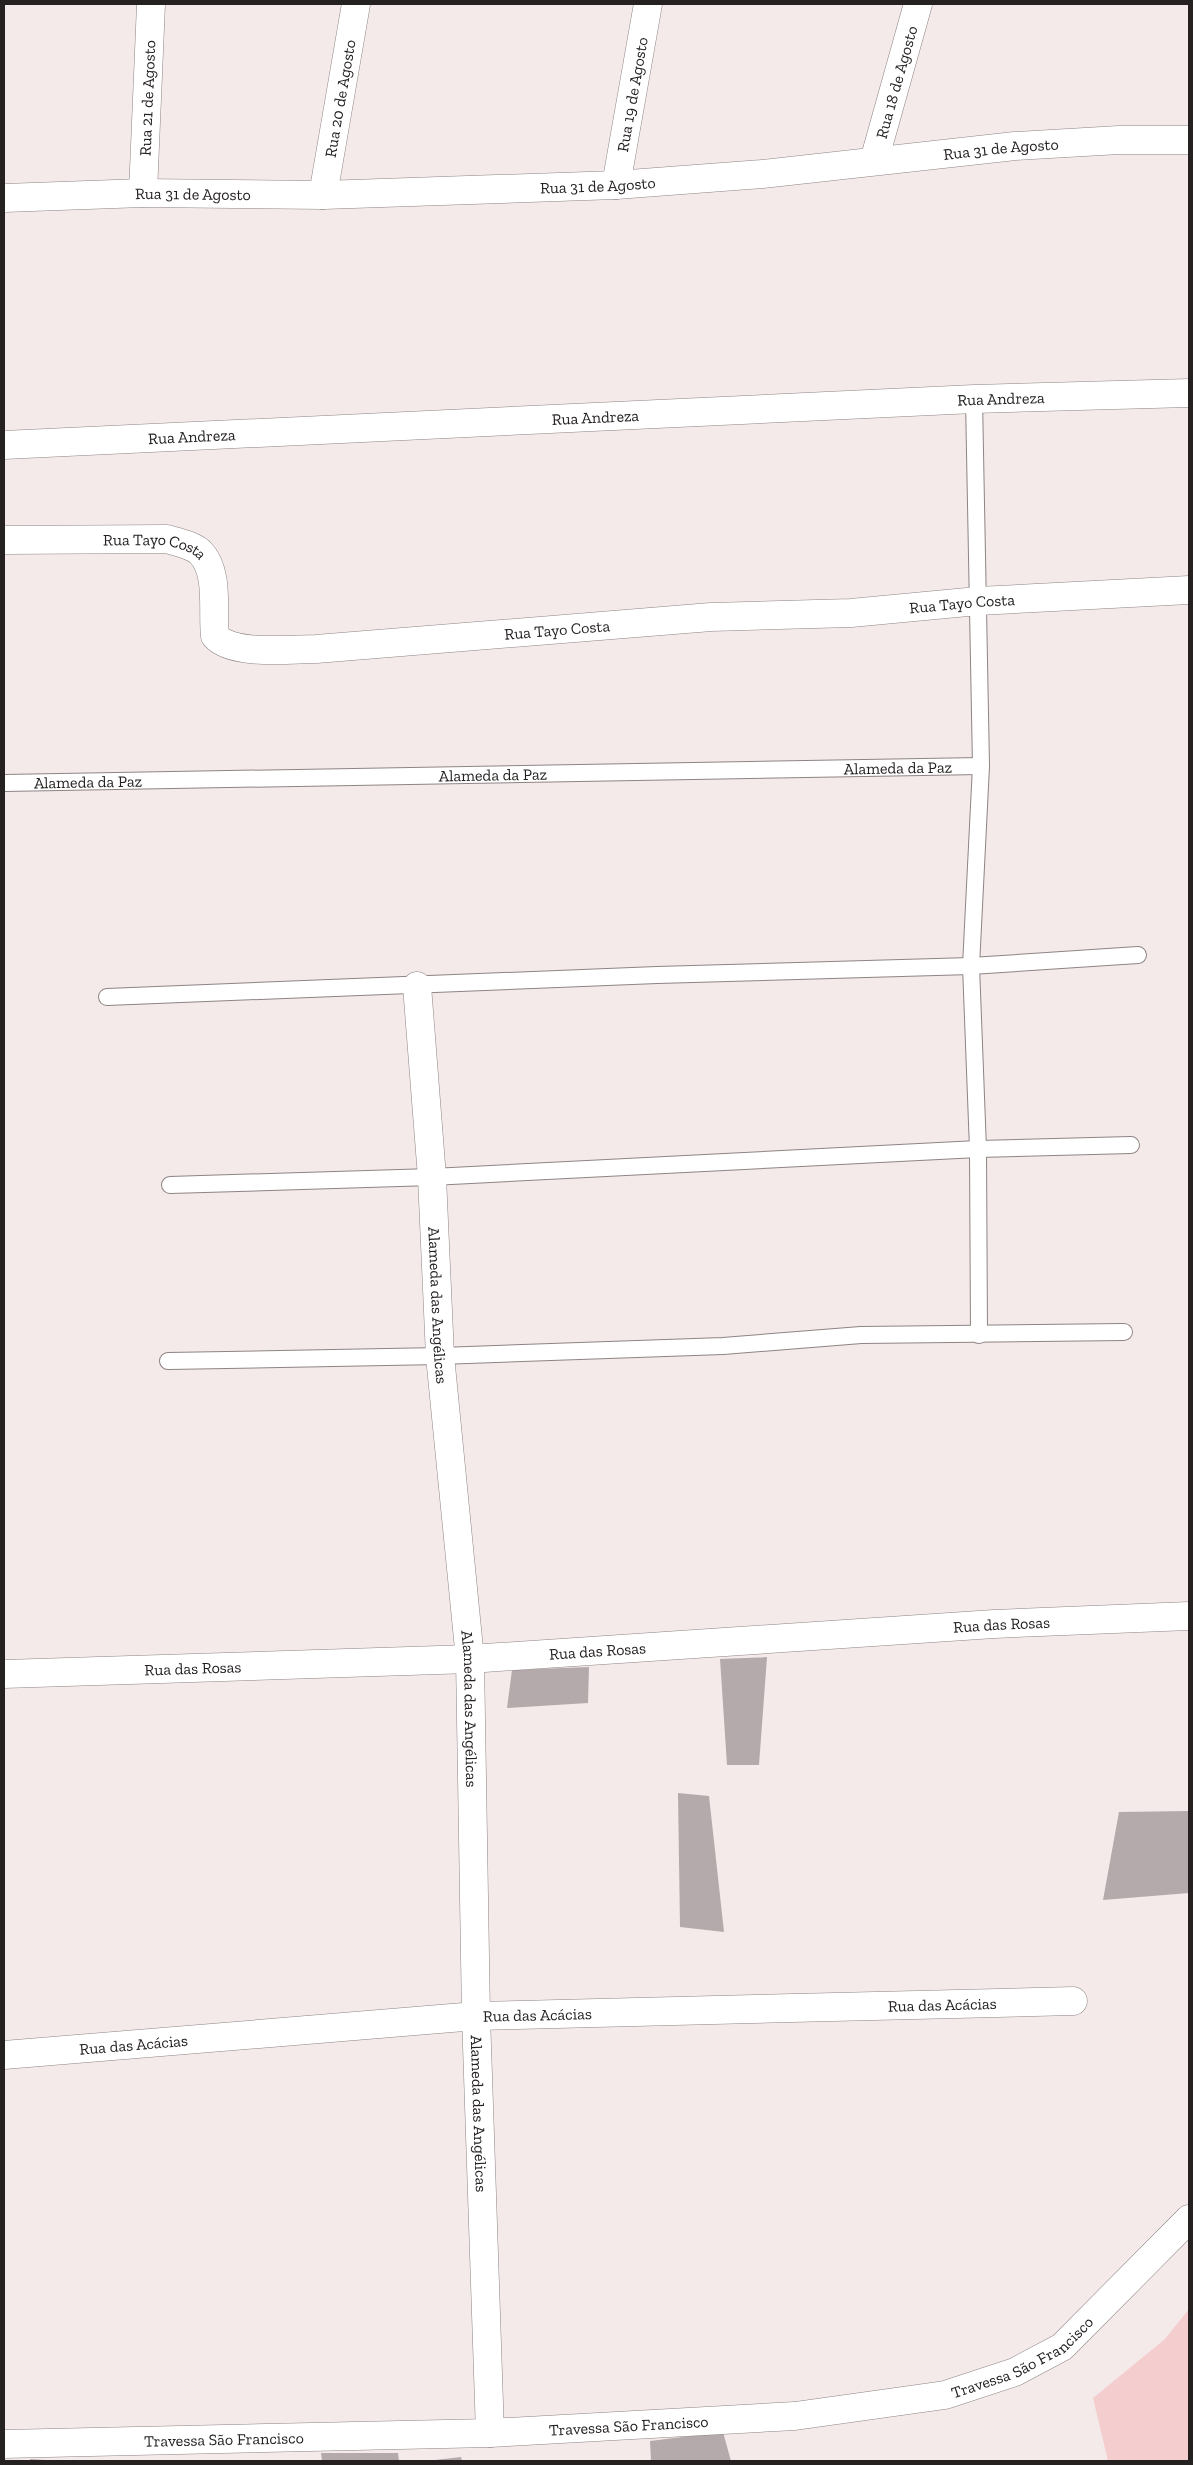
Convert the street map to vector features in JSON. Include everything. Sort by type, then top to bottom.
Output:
[{"type":"street","name":"Rua 21 de Agosto","points":[[143,193],[151,4]]},
{"type":"street","name":"Rua 20 de Agosto","points":[[323,194],[356,4]]},
{"type":"street","name":"Rua 19 de Agosto","points":[[616,185],[648,4]]},
{"type":"street","name":"Rua 18 de Agosto","points":[[874,160],[918,4]]},
{"type":"street","name":"Rua 31 de Agosto","points":[[4,198],[143,193],[323,194],[616,185],[762,174],[874,160],[1015,146],[1119,140],[1189,140]]},
{"type":"street","name":"Rua Andreza","points":[[4,445],[974,399],[1189,394]]},
{"type":"street","name":"Rua Tayo Costa","points":[[4,540],[167,539],[185,544],[200,552],[209,565],[213,588],[215,636],[221,643],[252,649],[316,649],[496,636],[711,617],[851,613],[978,601],[1189,590]]},
{"type":"street","name":"Alameda das Angélicas","points":[[416,986],[432,1177],[440,1356],[470,1659],[476,2016],[490,2433]]},
{"type":"street","name":"Rua das Rosas","points":[[4,1674],[470,1659],[994,1624],[1189,1616]]},
{"type":"street","name":"Rua das Acácias","points":[[4,2055],[476,2016],[1073,2002]]},
{"type":"street","name":"Travessa São Francisco","points":[[4,2444],[490,2433],[795,2416],[945,2394],[1016,2372],[1062,2347],[1189,2219]]},
{"type":"lane","points":[[974,399],[981,766],[971,966],[978,1149],[979,1335]]},
{"type":"lane","name":"Alameda da Paz","points":[[4,784],[981,766]]},
{"type":"lane","points":[[107,997],[657,975],[971,966],[1138,955]]},
{"type":"lane","points":[[170,1184],[432,1177],[978,1149],[1130,1145]]},
{"type":"lane","points":[[168,1361],[440,1356],[723,1346],[861,1335],[1124,1332]]},
{"type":"shaded area","points":[[1189,2309],[1189,2461],[1108,2461],[1093,2398],[1165,2339]]},
{"type":"building","points":[[767,1657],[759,1765],[727,1765],[720,1659]]},
{"type":"building","points":[[589,1667],[588,1703],[507,1708],[512,1670]]},
{"type":"building","points":[[678,1793],[709,1796],[724,1932],[680,1927]]},
{"type":"building","points":[[1189,1811],[1189,1893],[1103,1900],[1119,1812]]},
{"type":"building","points":[[723,2432],[731,2461],[651,2461],[650,2441]]},
{"type":"building","points":[[321,2453],[398,2453],[399,2461],[322,2461]]},
{"type":"building","points":[[461,2457],[462,2461],[435,2461],[435,2460]]},
{"type":"building","points":[[30,2459],[45,2460],[45,2461],[30,2461]]}]
